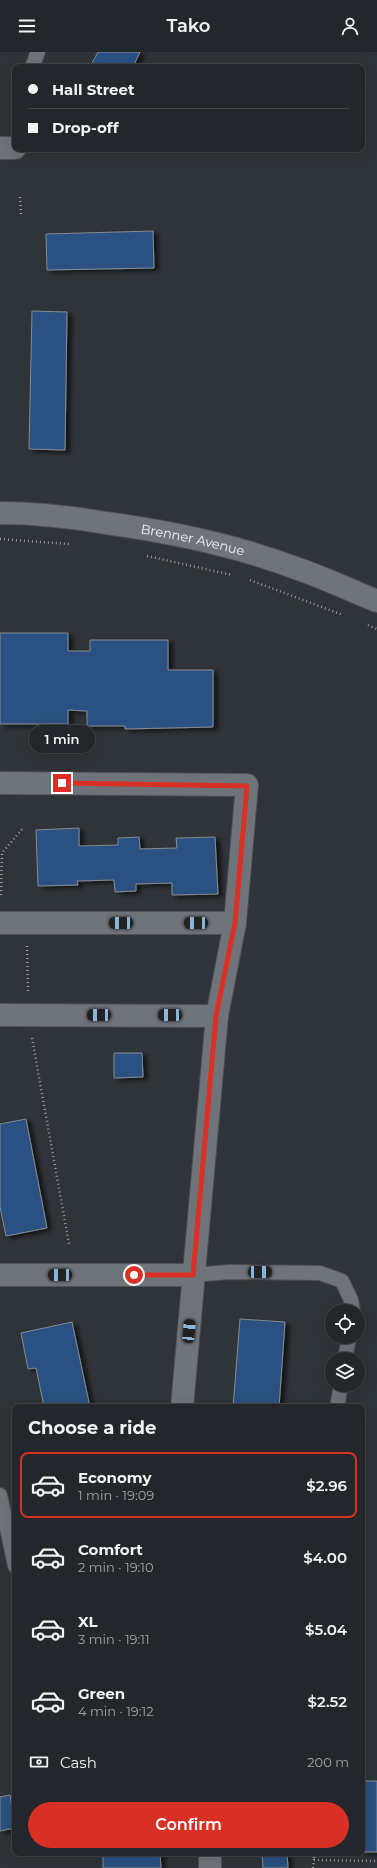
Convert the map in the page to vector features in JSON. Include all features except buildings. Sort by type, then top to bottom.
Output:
[{"type":"street","points":[[0,148],[12,148]]},
{"type":"street","name":"Brenner Avenue","points":[[0,513],[30,513],[91,520],[149,529],[209,542],[300,569],[377,601]]},
{"type":"street","points":[[0,783],[247,786],[235,923],[216,1016],[182,1404]]},
{"type":"street","points":[[0,923],[235,923]]},
{"type":"street","points":[[0,1015],[216,1016]]},
{"type":"street","points":[[0,1275],[193,1275]]},
{"type":"street","points":[[210,1856],[210,1868]]},
{"type":"lane","points":[[33,64],[38,52]]},
{"type":"lane","points":[[193,1275],[230,1272],[320,1273],[342,1281],[351,1304]]},
{"type":"lane","points":[[337,1404],[339,1392]]},
{"type":"lane","points":[[0,1495],[12,1552]]},
{"type":"path","points":[[20,197],[21,214]]},
{"type":"path","points":[[0,539],[77,544]]},
{"type":"path","points":[[145,555],[239,576]]},
{"type":"path","points":[[246,579],[345,616]]},
{"type":"path","points":[[365,624],[377,629]]},
{"type":"path","points":[[1,896],[2,853],[24,827]]},
{"type":"path","points":[[26,942],[28,995]]},
{"type":"path","points":[[32,1037],[69,1244]]},
{"type":"path","points":[[313,1868],[314,1856]]},
{"type":"path","points":[[314,1860],[377,1861]]},
{"type":"route","points":[[62,783],[247,786],[235,923],[216,1016],[193,1275],[134,1275]]}]
